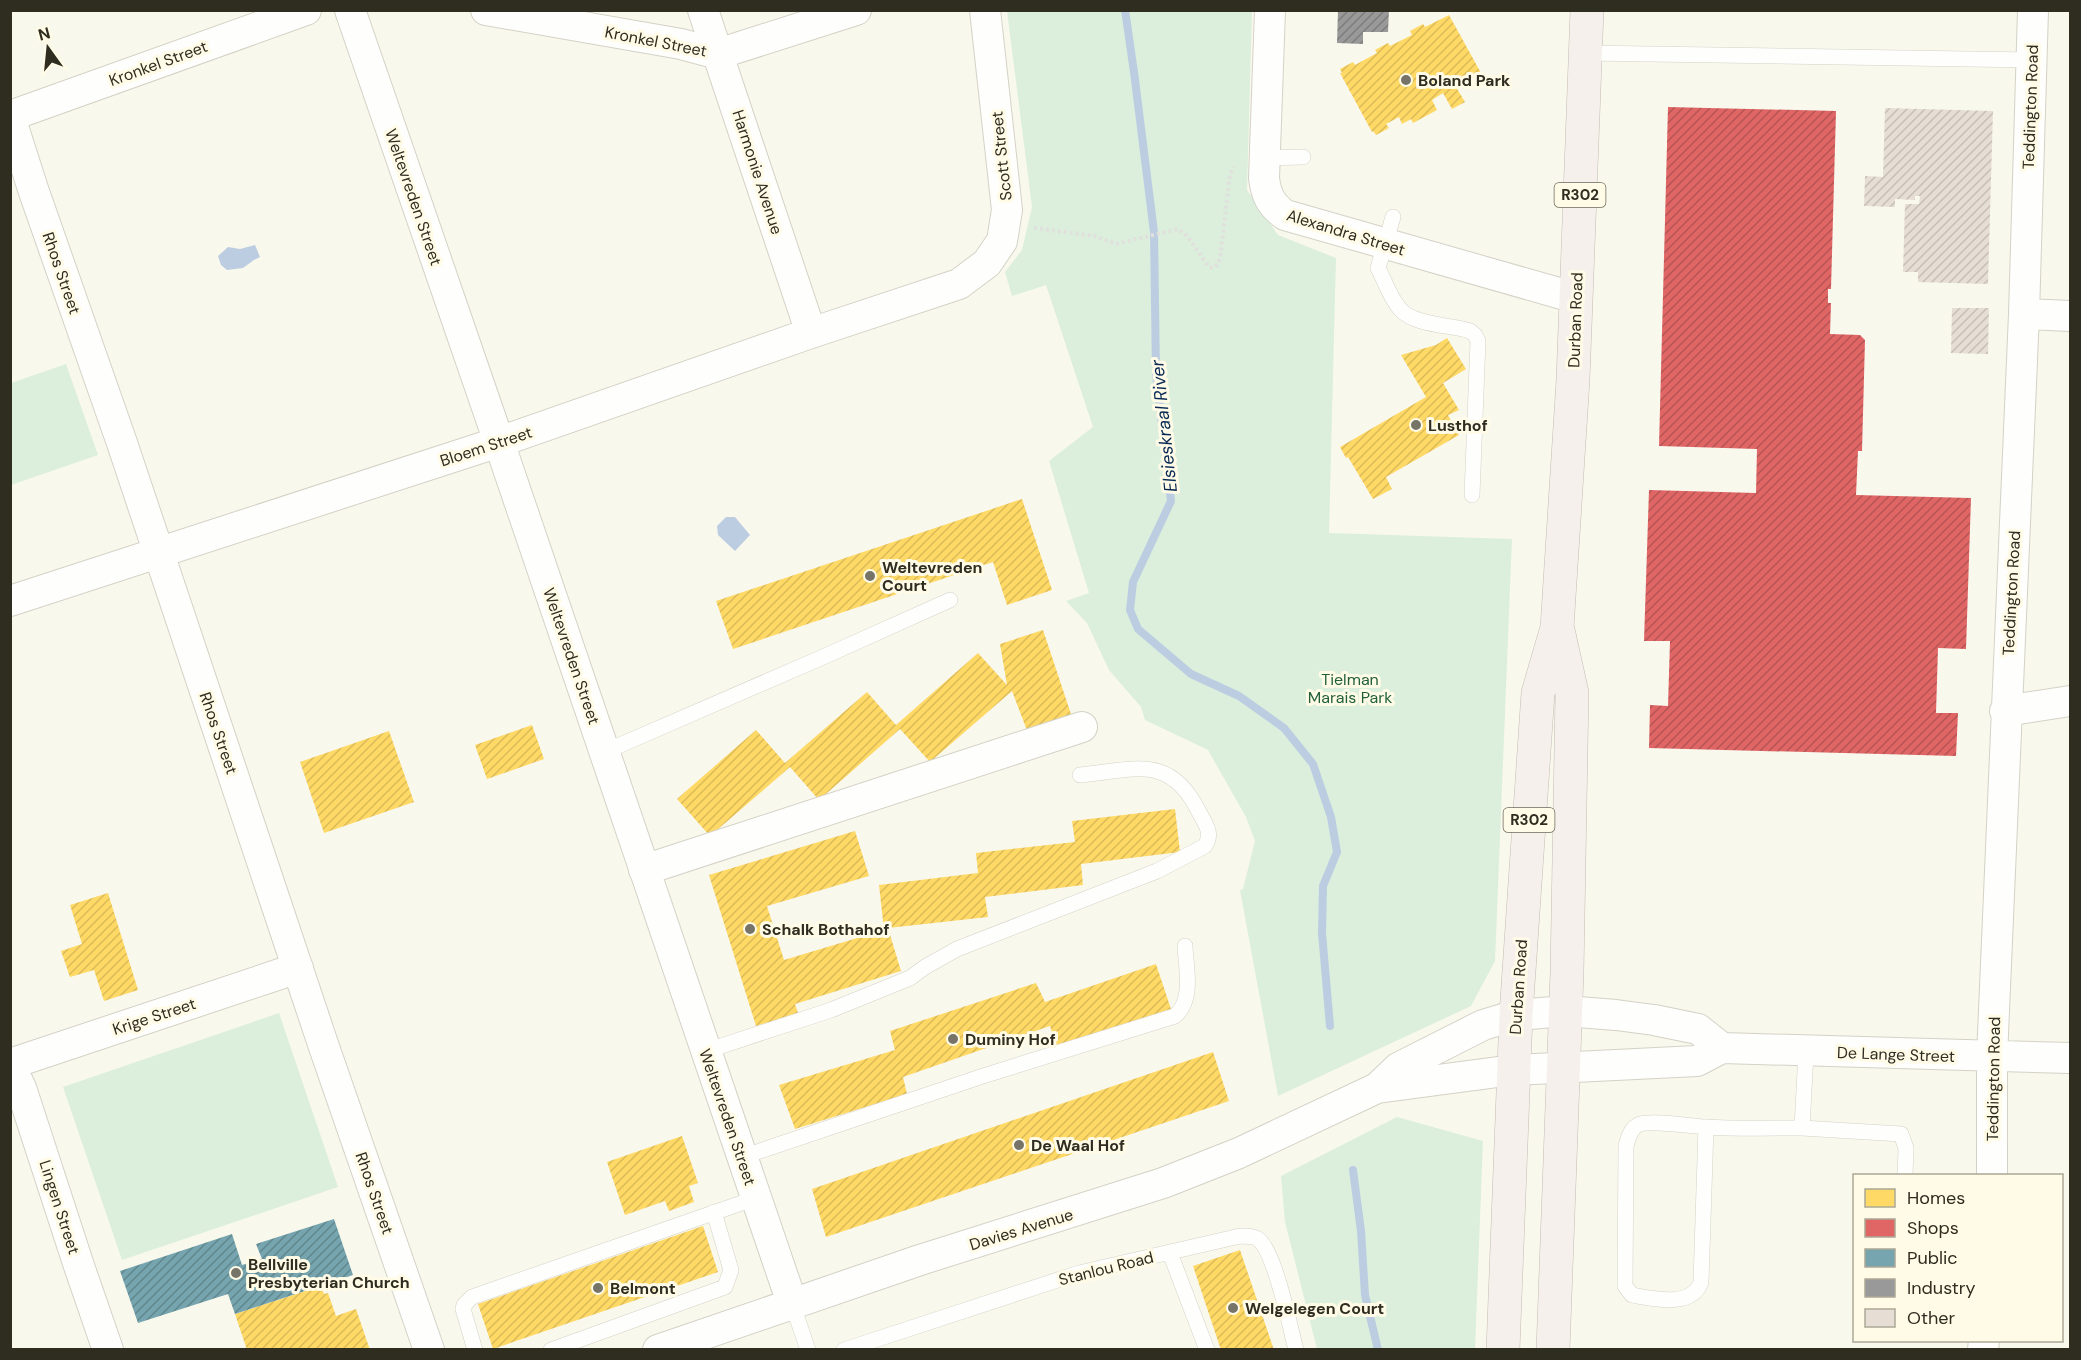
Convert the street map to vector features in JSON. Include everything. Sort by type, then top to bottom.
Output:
[{"type":"main road","name":"Durban Road","points":[[1503,1350],[1513,1070],[1538,693],[1557,628],[1573,380],[1587,10]]},
{"type":"main road","name":"Durban Road","points":[[1552,1350],[1566,1011],[1572,693],[1557,628]]},
{"type":"street","name":"Kronkel Street","points":[[10,116],[306,10]]},
{"type":"street","name":"Weltevreden Street","points":[[350,10],[792,1303]]},
{"type":"street","name":"Kronkel Street","points":[[486,10],[676,44],[718,54],[856,10]]},
{"type":"street","name":"Harmonie Avenue","points":[[703,10],[811,333]]},
{"type":"street","name":"Scott Street","points":[[959,284],[987,263],[1002,241],[1007,210],[985,10]]},
{"type":"street","name":"Alexandra Street","points":[[1270,10],[1264,155],[1265,189],[1275,208],[1285,215],[1389,230],[1576,298]]},
{"type":"street","name":"Teddington Road","points":[[1992,1174],[1992,1057],[2005,711],[2024,315],[2033,10]]},
{"type":"street","name":"Rhos Street","points":[[10,116],[429,1350]]},
{"type":"street","name":"Bloem Street","points":[[10,601],[499,442],[959,284]]},
{"type":"street","points":[[2024,315],[2070,316]]},
{"type":"street","points":[[2005,711],[2070,701]]},
{"type":"street","points":[[644,870],[1082,728]]},
{"type":"street","name":"Krige Street","points":[[10,1065],[298,968]]},
{"type":"street","points":[[1566,1011],[1616,1015],[1698,1029],[1722,1048]]},
{"type":"street","name":"Davies Avenue","points":[[1377,1089],[1398,1068],[1483,1025],[1516,1015],[1566,1011]]},
{"type":"street","name":"De Lange Street","points":[[1563,1066],[1697,1060],[1722,1048],[2070,1058]]},
{"type":"street","name":"Lingen Street","points":[[10,1065],[21,1088],[108,1350]]},
{"type":"street","name":"Davies Avenue","points":[[658,1350],[920,1260],[1163,1183],[1249,1149],[1377,1089],[1513,1070],[1563,1066]]},
{"type":"lane","points":[[1585,53],[2032,60]]},
{"type":"lane","points":[[1264,155],[1303,157]]},
{"type":"lane","points":[[1389,230],[1378,268],[1400,310],[1415,319],[1470,331],[1478,341],[1472,495]]},
{"type":"lane","points":[[604,752],[950,600]]},
{"type":"lane","points":[[706,1051],[831,1011],[910,978],[957,949],[1157,871],[1205,846],[1208,842],[1209,832],[1196,805],[1178,782],[1170,776],[1149,768],[1080,775]]},
{"type":"lane","points":[[742,1157],[983,1076],[1174,1016],[1181,1011],[1187,998],[1185,946]]},
{"type":"lane","points":[[1802,1128],[1806,1052]]},
{"type":"lane","points":[[1706,1127],[1699,1290],[1692,1296],[1682,1299],[1632,1295],[1624,1286],[1626,1146],[1629,1135],[1640,1124],[1802,1128],[1901,1134],[1906,1148],[1905,1174]]},
{"type":"lane","points":[[475,1350],[463,1309],[472,1297],[756,1198]]},
{"type":"lane","points":[[551,1350],[725,1287],[731,1270],[714,1212]]},
{"type":"lane","name":"Stanlou Road","points":[[843,1350],[1079,1273],[1240,1236],[1251,1236],[1264,1244],[1275,1269],[1296,1350]]},
{"type":"lane","points":[[1170,1253],[1207,1350]]},
{"type":"lane","points":[[792,1303],[808,1350]]},
{"type":"path","points":[[1024,227],[1095,236],[1116,244],[1178,229],[1188,237],[1209,267],[1214,268],[1220,258],[1230,174],[1244,150],[1264,155]]},
{"type":"green space","name":"Tielman Marais Park","points":[[1007,11],[1252,11],[1247,190],[1278,235],[1336,258],[1329,533],[1512,539],[1495,961],[1471,1006],[1278,1096],[1240,890],[1243,889],[1255,841],[1246,817],[1208,750],[1145,720],[1141,707],[1109,670],[1087,623],[1066,601],[1089,593],[1049,461],[1093,427],[1046,285],[1012,296],[1005,272],[1022,250],[1032,207]]},
{"type":"green space","points":[[66,364],[98,455],[11,485],[11,383]]},
{"type":"green space","points":[[279,1013],[338,1187],[122,1260],[63,1087]]},
{"type":"green space","points":[[1397,1117],[1483,1141],[1475,1349],[1317,1349],[1285,1222],[1281,1176]]},
{"type":"water","points":[[255,245],[260,257],[243,268],[227,270],[221,265],[218,256],[228,247],[240,249]]},
{"type":"water","points":[[726,517],[735,517],[750,535],[735,551],[718,535],[717,526]]},
{"type":"building: Homes","name":"Boland Park","points":[[1449,15],[1481,73],[1456,87],[1465,102],[1452,109],[1443,93],[1432,100],[1437,110],[1413,123],[1411,119],[1402,124],[1399,117],[1386,124],[1389,128],[1376,135],[1372,132],[1340,73],[1342,73],[1340,69],[1353,62],[1355,65],[1377,53],[1375,50],[1388,43],[1390,46],[1412,35],[1410,31],[1423,24],[1425,27]]},
{"type":"building: Homes","name":"Lusthof","points":[[1447,338],[1466,369],[1443,383],[1459,410],[1448,415],[1459,435],[1386,477],[1392,489],[1373,499],[1340,447],[1426,397],[1401,355],[1436,345]]},
{"type":"building: Homes","name":"Weltevreden Court","points":[[1022,499],[1052,590],[1007,605],[993,562],[733,649],[716,601]]},
{"type":"building: Homes","points":[[1043,630],[1073,720],[1028,733],[1012,691],[930,762],[900,729],[819,800],[790,767],[710,836],[677,799],[756,730],[785,763],[867,692],[896,725],[978,653],[1007,685],[1000,644]]},
{"type":"building: Homes","points":[[532,725],[544,759],[487,779],[475,745]]},
{"type":"building: Homes","points":[[389,731],[414,802],[324,833],[300,762]]},
{"type":"building: Homes","points":[[1175,809],[1180,852],[1081,864],[1083,885],[985,897],[988,917],[888,928],[901,971],[795,1004],[798,1013],[756,1026],[709,875],[855,831],[869,876],[767,906],[784,960],[884,930],[879,885],[978,873],[976,853],[1075,842],[1072,821]]},
{"type":"building: Homes","points":[[108,893],[138,990],[104,1001],[94,970],[70,977],[61,951],[82,944],[70,905]]},
{"type":"building: Homes","name":"Duminy Hof","points":[[1156,964],[1171,1009],[1056,1046],[1050,1026],[903,1077],[907,1094],[795,1129],[779,1085],[895,1050],[890,1031],[1036,983],[1045,1002]]},
{"type":"building: Homes","name":"De Waal Hof","points":[[1213,1052],[1229,1101],[826,1237],[812,1189]]},
{"type":"building: Homes","points":[[682,1136],[698,1183],[689,1186],[694,1202],[669,1211],[665,1201],[625,1215],[607,1162]]},
{"type":"building: Homes","name":"Belmont","points":[[703,1226],[718,1272],[493,1349],[478,1304]]},
{"type":"building: Homes","name":"Welgelegen Court","points":[[1240,1250],[1274,1350],[1221,1350],[1193,1266]]},
{"type":"building: Homes","points":[[321,1286],[324,1294],[328,1293],[336,1316],[356,1309],[370,1350],[247,1350],[235,1314]]},
{"type":"building: Shops","points":[[1668,107],[1836,111],[1831,289],[1828,289],[1828,303],[1831,303],[1830,334],[1860,335],[1865,340],[1862,451],[1858,451],[1856,495],[1971,498],[1966,649],[1938,648],[1936,713],[1958,713],[1956,756],[1649,748],[1650,705],[1668,706],[1670,641],[1644,641],[1649,490],[1756,493],[1757,449],[1659,446]]},
{"type":"building: Public","name":"Bellville Presbyterian Church","points":[[334,1219],[353,1275],[235,1314],[228,1294],[138,1323],[120,1271],[232,1234],[242,1265],[262,1259],[256,1244]]},
{"type":"building: Industry","points":[[1338,10],[1389,10],[1388,32],[1363,32],[1363,44],[1337,43]]},
{"type":"building: Other","points":[[1885,108],[1993,111],[1988,284],[1918,282],[1918,272],[1903,272],[1905,204],[1919,204],[1920,196],[1915,196],[1915,200],[1895,199],[1895,207],[1864,206],[1865,176],[1883,177]]},
{"type":"building: Other","points":[[1952,308],[1989,308],[1988,354],[1951,353]]},
{"type":"waterway","name":"Elsieskraal River","points":[[1125,10],[1154,232],[1156,374],[1171,501],[1133,582],[1130,610],[1138,629],[1191,674],[1239,696],[1284,728],[1313,764],[1331,817],[1337,852],[1323,886],[1322,933],[1330,1026]]},
{"type":"waterway","name":"Elsieskraal River","points":[[1353,1170],[1361,1231],[1365,1295],[1378,1350]]},
{"type":"place","name":"Boland Park","points":[[1406,80]]},
{"type":"place","name":"Lusthof","points":[[1416,425]]},
{"type":"place","name":"Weltevreden Court","points":[[870,576]]},
{"type":"place","name":"Schalk Bothahof","points":[[750,929]]},
{"type":"place","name":"Duminy Hof","points":[[953,1039]]},
{"type":"place","name":"De Waal Hof","points":[[1019,1145]]},
{"type":"place","name":"Bellville Presbyterian Church","points":[[236,1273]]},
{"type":"place","name":"Belmont","points":[[598,1288]]},
{"type":"place","name":"Welgelegen Court","points":[[1233,1308]]}]
